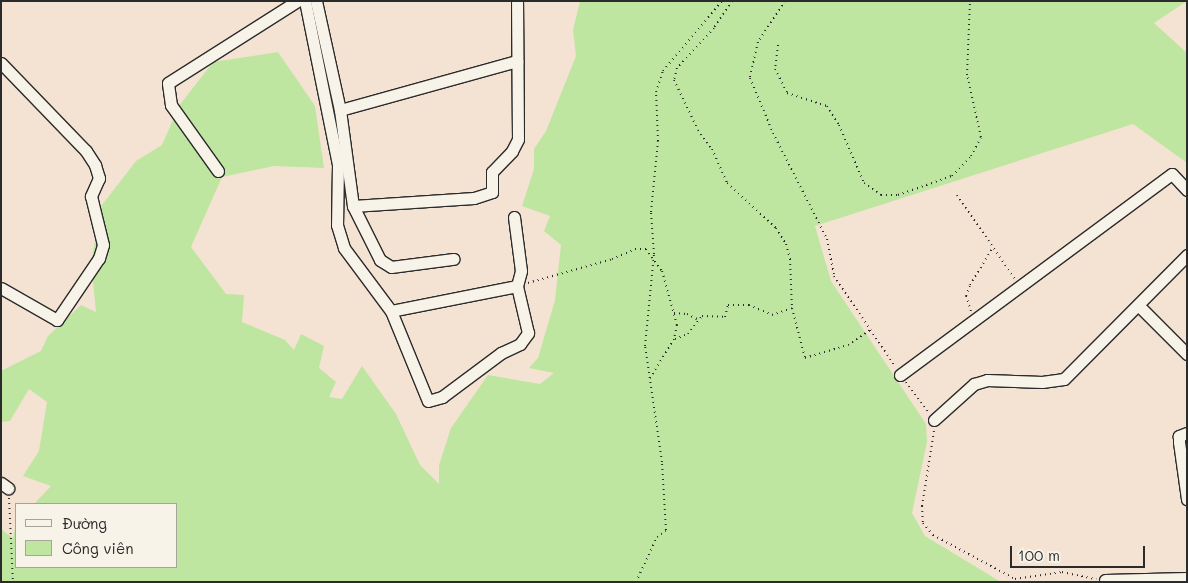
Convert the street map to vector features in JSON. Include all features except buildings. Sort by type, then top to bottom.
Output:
[{"type":"street","points":[[218,171],[171,105],[168,83],[297,1]]},
{"type":"street","points":[[305,1],[338,164],[337,224],[344,248],[391,311],[428,401],[442,396],[500,353],[520,344],[528,333],[516,286],[521,271],[514,217]]},
{"type":"street","points":[[316,1],[340,110],[354,206],[380,260],[391,267],[453,259]]},
{"type":"street","points":[[354,206],[488,196],[492,192],[492,172],[512,152],[518,139],[517,1]]},
{"type":"street","points":[[340,110],[517,61]]},
{"type":"street","points":[[1,63],[86,151],[96,166],[99,178],[92,196],[103,245],[99,258],[57,320],[1,288]]},
{"type":"street","points":[[900,375],[976,316],[1172,174],[1187,190]]},
{"type":"street","points":[[934,420],[974,384],[987,380],[1042,382],[1064,379],[1139,306],[1187,255]]},
{"type":"street","points":[[391,311],[516,286]]},
{"type":"street","points":[[1139,306],[1187,354]]},
{"type":"street","points":[[1187,433],[1179,436],[1187,500]]},
{"type":"street","points":[[1105,580],[1187,578]]},
{"type":"path","points":[[636,582],[654,543],[666,530],[662,462],[645,346],[653,262],[651,212],[658,141],[656,92],[663,71],[722,1]]},
{"type":"path","points":[[732,1],[714,28],[677,68],[674,80],[727,183],[776,228],[786,244],[790,259],[792,308],[805,358],[848,345],[870,330]]},
{"type":"path","points":[[785,1],[758,42],[750,78],[777,141],[827,239],[834,276],[900,375],[934,420],[933,450],[922,506],[923,523],[932,535],[1015,579],[1062,572],[1105,580]]},
{"type":"path","points":[[778,45],[775,69],[787,93],[827,106],[839,125],[864,183],[881,195],[898,195],[952,176],[971,156],[981,137],[967,75],[970,1]]},
{"type":"path","points":[[957,195],[1020,285]]},
{"type":"path","points":[[976,316],[969,308],[966,296],[993,248]]},
{"type":"path","points":[[516,286],[612,259],[635,249],[646,249],[653,262],[662,271],[674,313],[674,339],[650,378]]},
{"type":"path","points":[[674,339],[688,334],[697,319],[708,314],[722,319],[728,305],[737,304],[754,307],[768,314],[792,308]]},
{"type":"path","points":[[674,313],[687,314],[697,319]]},
{"type":"path","points":[[5,486],[13,582]]},
{"type":"green space","points":[[580,1],[1187,1],[1154,23],[1187,53],[1187,163],[1133,124],[815,226],[831,281],[926,424],[927,442],[912,513],[925,536],[1001,582],[1,582],[1,529],[13,538],[15,529],[15,568],[178,568],[178,503],[35,503],[51,486],[23,476],[39,451],[47,402],[29,389],[10,421],[1,422],[1,371],[41,351],[48,336],[81,305],[96,312],[91,262],[102,205],[136,161],[162,145],[179,106],[213,62],[278,52],[315,106],[324,168],[274,166],[222,177],[191,247],[226,294],[244,295],[242,322],[285,340],[294,350],[301,334],[324,346],[319,368],[336,382],[329,397],[342,399],[362,366],[396,414],[420,465],[439,484],[439,465],[451,428],[488,375],[540,384],[554,373],[529,368],[538,358],[555,300],[561,245],[544,231],[550,216],[522,206],[534,169],[534,149],[546,131],[576,56],[573,30]]}]
